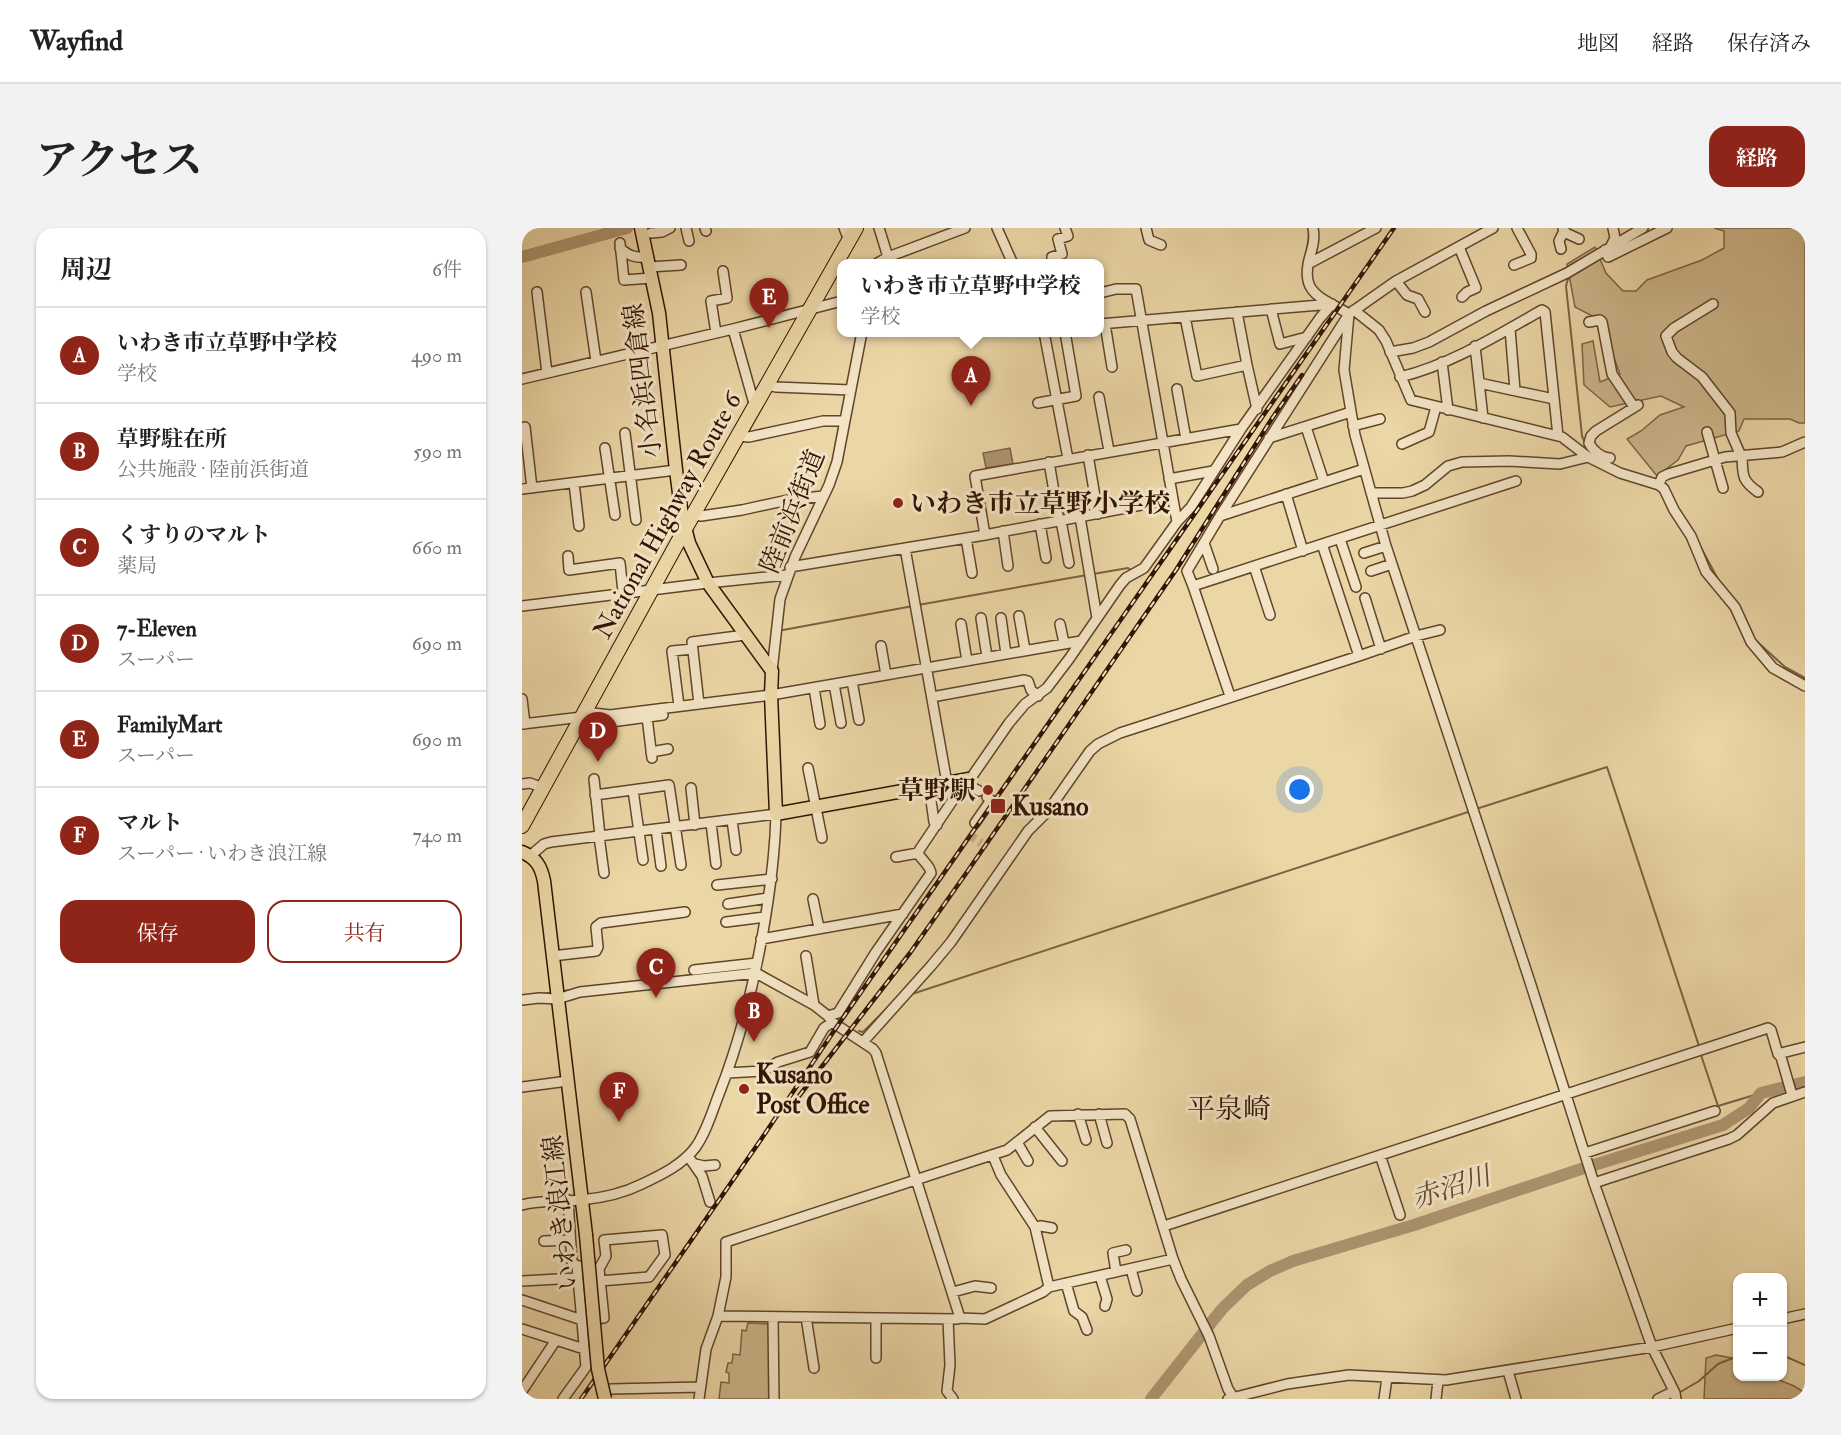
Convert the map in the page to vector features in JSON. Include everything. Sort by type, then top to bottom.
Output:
[{"type":"highway","name":"National Highway Route 6","points":[[522,826],[809,310],[849,232]]},
{"type":"main road","name":"小名浜四倉線","points":[[648,231],[650,268],[664,345],[676,470],[689,543],[708,582],[772,671]]},
{"type":"main road","points":[[772,671],[776,814],[967,781]]},
{"type":"main road","name":"いわき浪江線","points":[[526,854],[539,865],[542,872],[586,1235],[597,1369],[608,1394]]},
{"type":"street","points":[[648,231],[662,232],[670,228]]},
{"type":"street","points":[[686,228],[689,241]]},
{"type":"street","points":[[879,228],[888,257]]},
{"type":"street","points":[[997,228],[1011,259]]},
{"type":"street","points":[[1052,259],[1052,257],[1062,254],[1058,239],[1068,236],[1065,228]]},
{"type":"street","points":[[1146,228],[1149,240],[1161,245]]},
{"type":"street","points":[[1313,228],[1314,242],[1308,264],[1308,285],[1332,304],[1352,312],[1379,330],[1411,400],[1562,437],[1584,454],[1620,474],[1659,483],[1690,536],[1706,572],[1736,607],[1751,642],[1773,668],[1805,686]]},
{"type":"street","points":[[1308,264],[1376,228]]},
{"type":"street","points":[[1230,696],[1187,571],[1269,438],[1352,312],[1396,282],[1493,228]]},
{"type":"street","points":[[1514,266],[1531,258],[1517,228]]},
{"type":"street","points":[[1613,228],[1615,238],[1607,249],[1608,257],[1667,228]]},
{"type":"street","points":[[1390,352],[1413,348],[1429,342],[1486,310],[1567,273],[1643,228]]},
{"type":"street","points":[[885,259],[959,229]]},
{"type":"street","points":[[1561,249],[1558,241],[1563,229],[1579,240]]},
{"type":"street","points":[[650,268],[629,255],[620,245],[624,280],[660,265],[681,266]]},
{"type":"street","points":[[1459,247],[1476,288],[1462,297]]},
{"type":"street","points":[[716,333],[711,301],[727,298],[723,271]]},
{"type":"street","points":[[1396,282],[1407,295],[1418,299],[1425,312]]},
{"type":"street","points":[[1104,292],[1116,289],[1136,289],[1177,522]]},
{"type":"street","points":[[537,292],[547,373]]},
{"type":"street","points":[[586,292],[596,362]]},
{"type":"street","points":[[522,380],[837,302]]},
{"type":"street","points":[[1104,324],[1332,304]]},
{"type":"street","points":[[896,857],[918,853],[967,781],[1025,704],[1047,688],[1126,578],[1144,568],[1177,522],[1191,507],[1241,429],[1332,304]]},
{"type":"street","points":[[1713,304],[1674,328],[1666,336],[1672,352],[1702,377],[1730,413],[1731,433],[1741,456],[1746,482],[1758,492]]},
{"type":"street","points":[[1272,309],[1280,344],[1307,337]]},
{"type":"street","points":[[1400,377],[1424,372],[1542,310],[1545,312],[1558,436]]},
{"type":"street","points":[[1238,312],[1257,409]]},
{"type":"street","points":[[1352,312],[1344,370],[1353,426],[1364,469],[1386,546],[1593,1181],[1652,1347],[1675,1395],[1658,1399]]},
{"type":"street","points":[[1185,317],[1197,376],[1247,364]]},
{"type":"street","points":[[1371,493],[1412,491],[1448,466],[1462,462],[1509,461],[1560,464],[1584,454],[1596,431],[1636,406],[1612,374],[1602,322],[1600,320],[1589,322]]},
{"type":"street","points":[[1510,328],[1515,390]]},
{"type":"street","points":[[733,329],[755,406]]},
{"type":"street","points":[[1104,333],[1112,367]]},
{"type":"street","name":"陸前浜街道","points":[[772,671],[780,599],[789,571],[837,462],[861,337]]},
{"type":"street","points":[[1045,337],[1068,459]]},
{"type":"street","points":[[1038,404],[1076,396],[1066,337]]},
{"type":"street","points":[[1475,346],[1483,418]]},
{"type":"street","points":[[1442,362],[1448,410]]},
{"type":"street","points":[[1479,383],[1554,399]]},
{"type":"street","points":[[767,385],[850,390]]},
{"type":"street","points":[[1177,389],[1186,439]]},
{"type":"street","points":[[1099,397],[1109,451]]},
{"type":"street","points":[[1402,444],[1429,432],[1436,407]]},
{"type":"street","points":[[1269,438],[1351,412]]},
{"type":"street","points":[[1353,426],[1380,419]]},
{"type":"street","points":[[738,436],[749,437],[822,421],[844,422]]},
{"type":"street","points":[[522,428],[525,427],[527,488],[676,470]]},
{"type":"street","points":[[1306,427],[1324,482]]},
{"type":"street","points":[[985,535],[975,476],[1241,429]]},
{"type":"street","points":[[1707,432],[1723,488]]},
{"type":"street","points":[[625,433],[636,519]]},
{"type":"street","points":[[1659,483],[1668,474],[1725,457],[1782,452],[1805,442]]},
{"type":"street","points":[[1590,445],[1607,459],[1610,458]]},
{"type":"street","points":[[605,448],[615,515]]},
{"type":"street","points":[[1088,455],[1098,514]]},
{"type":"street","points":[[1049,462],[1069,563]]},
{"type":"street","points":[[1220,516],[1364,469]]},
{"type":"street","points":[[1169,479],[1213,471]]},
{"type":"street","points":[[1193,586],[1516,481]]},
{"type":"street","points":[[574,483],[579,526]]},
{"type":"street","points":[[1286,494],[1303,550]]},
{"type":"street","points":[[694,515],[742,510],[788,500],[823,496]]},
{"type":"street","points":[[522,606],[789,571],[1173,500]]},
{"type":"street","points":[[1080,517],[1097,618]]},
{"type":"street","points":[[1040,524],[1046,558]]},
{"type":"street","points":[[1003,531],[1008,566]]},
{"type":"street","points":[[966,538],[972,573]]},
{"type":"street","points":[[1340,538],[1356,587]]},
{"type":"street","points":[[1204,543],[1214,569]]},
{"type":"street","points":[[1322,544],[1359,656]]},
{"type":"street","points":[[1364,553],[1386,546]]},
{"type":"street","points":[[905,548],[947,783]]},
{"type":"street","points":[[568,556],[569,570],[620,563],[623,592]]},
{"type":"street","points":[[1371,571],[1392,564]]},
{"type":"street","points":[[1254,566],[1270,615]]},
{"type":"street","points":[[1365,598],[1381,649]]},
{"type":"street","points":[[1019,616],[1025,650]]},
{"type":"street","points":[[981,618],[987,657]]},
{"type":"street","points":[[1000,618],[1006,654]]},
{"type":"street","points":[[961,624],[967,660]]},
{"type":"street","points":[[1060,624],[1064,644]]},
{"type":"street","points":[[863,1042],[951,942],[1028,831],[1048,811],[1090,751],[1098,744],[1120,733],[1230,696],[1440,630]]},
{"type":"street","points":[[699,704],[692,642],[745,635]]},
{"type":"street","points":[[611,722],[678,706],[771,695],[1081,641]]},
{"type":"street","points":[[881,646],[886,675]]},
{"type":"street","points":[[678,706],[672,651],[693,649]]},
{"type":"street","points":[[932,697],[1024,680],[1028,681],[1031,690],[1038,696]]},
{"type":"street","points":[[852,681],[859,720]]},
{"type":"street","points":[[834,684],[841,723]]},
{"type":"street","points":[[814,687],[820,724]]},
{"type":"street","points":[[522,699],[523,724],[584,714],[663,715]]},
{"type":"street","points":[[645,715],[652,755],[668,749]]},
{"type":"street","points":[[808,768],[822,838]]},
{"type":"street","points":[[594,779],[603,873]]},
{"type":"street","points":[[967,781],[991,800],[975,823]]},
{"type":"street","points":[[522,784],[530,783],[543,788]]},
{"type":"street","points":[[595,795],[669,785],[681,865]]},
{"type":"street","points":[[929,786],[934,822],[937,825]]},
{"type":"street","points":[[691,788],[696,825]]},
{"type":"street","points":[[633,790],[643,860]]},
{"type":"street","points":[[522,1205],[582,1200],[631,1189],[691,1160],[728,1073],[757,968],[772,879],[776,814],[551,842],[526,854]]},
{"type":"street","points":[[732,820],[736,850]]},
{"type":"street","points":[[711,823],[717,864]]},
{"type":"street","points":[[656,829],[661,866]]},
{"type":"street","points":[[728,1073],[763,1071],[778,1062],[810,1052],[830,1019],[838,1013],[876,952],[931,873],[930,868],[918,853]]},
{"type":"street","points":[[717,885],[772,879]]},
{"type":"street","points":[[728,904],[768,898]]},
{"type":"street","points":[[813,900],[819,928]]},
{"type":"street","points":[[552,956],[596,951],[598,947],[596,927],[601,923],[685,912]]},
{"type":"street","points":[[761,939],[903,914]]},
{"type":"street","points":[[726,922],[765,917]]},
{"type":"street","points":[[806,956],[814,1005]]},
{"type":"street","points":[[522,1000],[557,999],[580,992],[757,968]]},
{"type":"street","points":[[694,970],[757,968],[814,1005],[830,1019],[873,1048],[960,1318]]},
{"type":"street","points":[[1164,1226],[1768,1028],[1771,1030],[1791,1089]]},
{"type":"street","points":[[1778,1054],[1805,1047]]},
{"type":"street","points":[[522,1088],[568,1081]]},
{"type":"street","points":[[1593,1181],[1729,1139],[1737,1135],[1791,1089],[1805,1092]]},
{"type":"street","points":[[1585,1155],[1715,1112]]},
{"type":"street","points":[[1078,1114],[1086,1140]]},
{"type":"street","points":[[699,1399],[706,1349],[718,1316],[726,1276],[726,1242],[993,1156],[1007,1150],[1050,1116],[1078,1114],[1125,1114],[1129,1116],[1173,1259],[1208,1334],[1228,1389],[1237,1397],[1287,1384],[1349,1375],[1438,1381],[1652,1347],[1733,1330]]},
{"type":"street","points":[[1099,1114],[1107,1143]]},
{"type":"street","points":[[1035,1127],[1062,1161]]},
{"type":"street","points":[[1017,1142],[1028,1161]]},
{"type":"street","points":[[1380,1155],[1400,1215]]},
{"type":"street","points":[[993,1156],[1001,1175],[1035,1227],[1049,1287]]},
{"type":"street","points":[[691,1160],[704,1166],[715,1165]]},
{"type":"street","points":[[691,1160],[709,1191],[710,1202]]},
{"type":"street","points":[[568,1200],[572,1262],[577,1266],[602,1265]]},
{"type":"street","points":[[1035,1227],[1052,1228]]},
{"type":"street","points":[[522,1300],[582,1320],[604,1318],[600,1281],[599,1269],[606,1256],[604,1240],[662,1235],[665,1255],[649,1277],[600,1281]]},
{"type":"street","points":[[544,1241],[570,1240]]},
{"type":"street","points":[[1116,1272],[1113,1253],[1126,1250]]},
{"type":"street","points":[[718,1316],[985,1319],[1034,1297],[1049,1287],[1173,1259]]},
{"type":"street","points":[[563,1399],[586,1367],[577,1266]]},
{"type":"street","points":[[1131,1269],[1137,1291]]},
{"type":"street","points":[[1100,1276],[1107,1299],[1105,1306]]},
{"type":"street","points":[[522,1281],[577,1278]]},
{"type":"street","points":[[1066,1283],[1074,1311],[1082,1317],[1087,1330]]},
{"type":"street","points":[[952,1292],[975,1286],[991,1288]]},
{"type":"street","points":[[1787,1318],[1805,1314]]},
{"type":"street","points":[[773,1317],[774,1399]]},
{"type":"street","points":[[806,1317],[814,1368]]},
{"type":"street","points":[[876,1318],[876,1358]]},
{"type":"street","points":[[948,1319],[950,1365],[948,1396]]},
{"type":"street","points":[[522,1329],[584,1349]]},
{"type":"street","points":[[522,1390],[556,1340]]},
{"type":"street","points":[[1508,1371],[1516,1399]]},
{"type":"street","points":[[1384,1399],[1387,1378]]},
{"type":"street","points":[[1436,1399],[1438,1381]]},
{"type":"street","points":[[608,1394],[700,1387]]},
{"type":"shaded area","points":[[1714,228],[1805,228],[1805,423],[1790,419],[1744,419],[1739,431],[1686,446],[1678,460],[1657,476],[1627,439],[1660,415],[1684,407],[1661,396],[1610,407],[1584,385],[1582,344],[1593,341],[1600,382],[1620,374],[1600,320],[1575,307],[1567,264],[1595,247],[1606,273],[1623,291],[1636,291],[1647,280],[1702,260],[1724,248],[1724,231]]},
{"type":"shaded area","points":[[1010,448],[1013,464],[986,468],[983,453]]},
{"type":"shaded area","points":[[748,1323],[772,1324],[771,1399],[719,1399],[721,1382],[729,1383],[729,1373],[726,1372],[728,1363],[732,1363],[733,1354],[740,1355],[742,1330],[746,1331]]},
{"type":"shaded area","points":[[1716,1355],[1733,1358],[1733,1381],[1782,1381],[1805,1393],[1805,1399],[1704,1399],[1706,1358]]},
{"type":"waterway","points":[[522,257],[627,228]]},
{"type":"waterway","points":[[1575,273],[1568,279],[1566,286],[1582,436],[1586,445]]},
{"type":"waterway","points":[[1699,544],[1719,581]]},
{"type":"waterway","points":[[1093,574],[1128,568],[1132,571]]},
{"type":"waterway","points":[[918,605],[1087,575]]},
{"type":"waterway","points":[[783,630],[913,606]]},
{"type":"waterway","points":[[1753,638],[1785,667],[1805,678]]},
{"type":"waterway","points":[[1476,809],[1607,767],[1699,1046]]},
{"type":"waterway","points":[[912,994],[1471,811]]},
{"type":"waterway","points":[[759,969],[806,996]]},
{"type":"waterway","points":[[667,978],[715,972]]},
{"type":"waterway","points":[[563,991],[572,990]]},
{"type":"waterway","points":[[540,994],[549,993]]},
{"type":"waterway","points":[[859,1031],[863,1032],[893,1002]]},
{"type":"waterway","points":[[820,1004],[830,1011]]},
{"type":"waterway","points":[[1700,1052],[1718,1106],[1761,1093]]},
{"type":"waterway","name":"赤沼川","points":[[1151,1399],[1222,1309],[1247,1285],[1270,1271],[1293,1261],[1414,1225],[1578,1170],[1723,1125],[1749,1108],[1761,1093],[1805,1082]]},
{"type":"waterway","points":[[1787,1357],[1805,1365]]},
{"type":"waterway","points":[[1677,1394],[1699,1381],[1718,1364],[1733,1358]]},
{"type":"tunnel","points":[[968,834],[981,843]]},
{"type":"railway","points":[[581,1399],[838,1025],[1394,228]]},
{"type":"railway","points":[[799,1096],[910,953],[967,872],[1176,570],[1302,375]]},
{"type":"place","name":"FamilyMart","points":[[769,328]]},
{"type":"place","name":"いわき市立草野中学校","points":[[971,406]]},
{"type":"place","name":"いわき市立草野小学校","points":[[898,503]]},
{"type":"place","name":"7-Eleven","points":[[598,762]]},
{"type":"place","name":"草野駅","points":[[988,790]]},
{"type":"place","name":"Kusano","points":[[998,806]]},
{"type":"place","name":"くすりのマルト","points":[[656,998]]},
{"type":"place","name":"草野駐在所","points":[[754,1042]]},
{"type":"place","name":"Kusano Post Office","points":[[744,1089]]},
{"type":"place","name":"マルト","points":[[619,1122]]},
{"type":"district","name":"平泉崎","points":[[1229,1108]]}]
